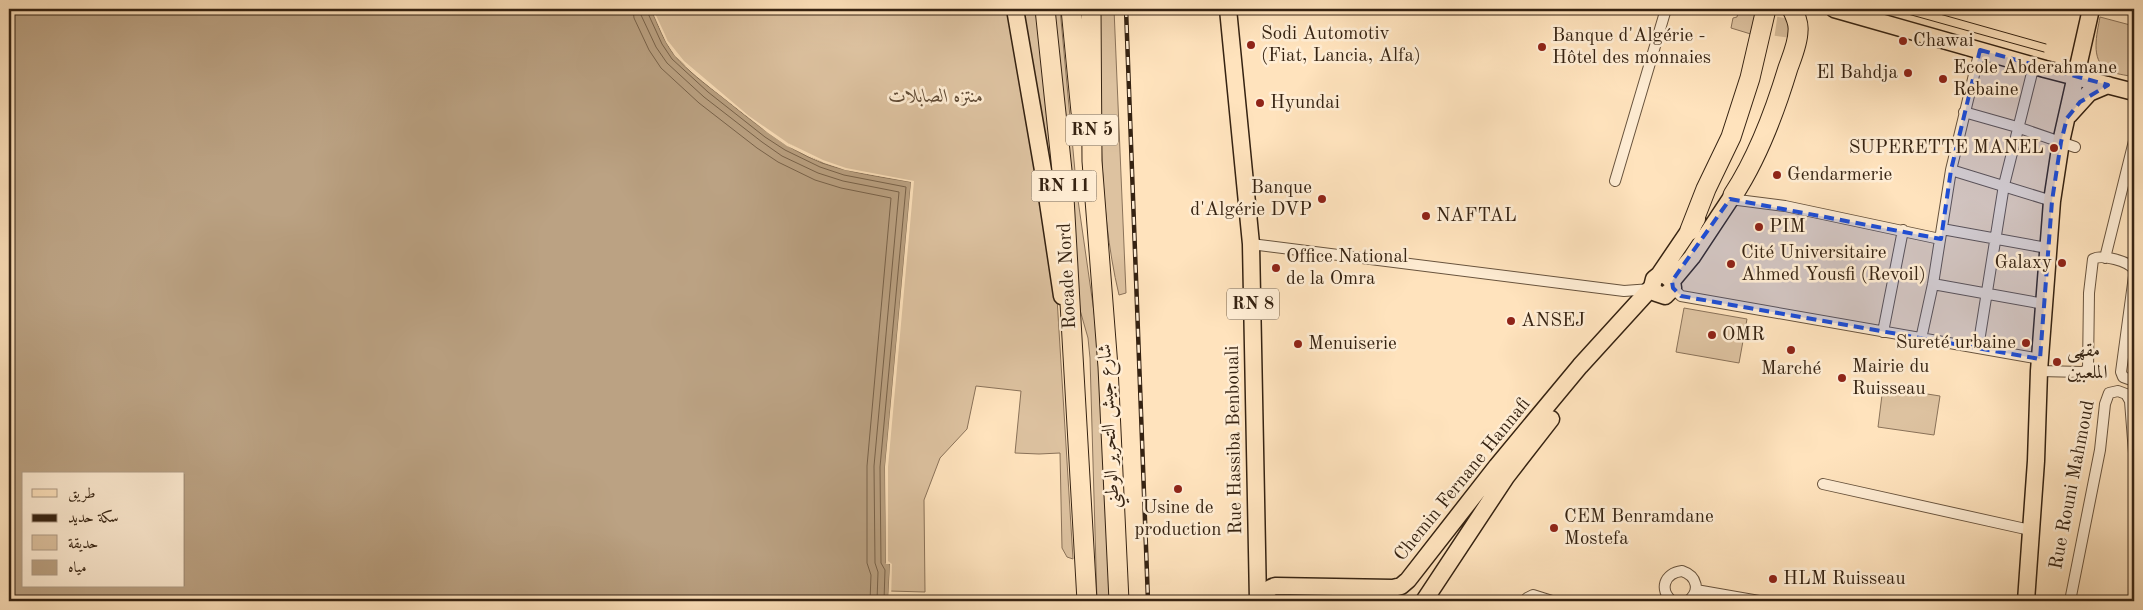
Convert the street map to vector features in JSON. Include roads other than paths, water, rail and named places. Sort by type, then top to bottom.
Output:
[{"type":"highway","name":"Rocade Nord","points":[[1045,9],[1063,180],[1073,365]]},
{"type":"highway","name":"Rocade Nord","points":[[1071,9],[1091,227],[1099,252]]},
{"type":"highway","name":"RN 5","points":[[1091,9],[1092,161],[1099,252]]},
{"type":"highway","points":[[1690,230],[1706,189],[1731,137],[1750,78],[1766,9]]},
{"type":"highway","points":[[1732,197],[1756,153],[1786,74],[1798,31],[1792,9]]},
{"type":"highway","points":[[1731,159],[1778,36],[1780,59],[1757,126],[1733,176],[1732,197]]},
{"type":"highway","name":"شارع جيش التحرير الوطني","points":[[1099,252],[1108,367],[1118,601]]},
{"type":"highway","name":"شارع جيش التحرير الوطني","points":[[1073,365],[1087,601]]},
{"type":"main road","name":"Rue Hassiba Benbouali","points":[[1228,9],[1251,244],[1259,601]]},
{"type":"main road","points":[[1834,9],[2134,92]]},
{"type":"main road","points":[[2026,601],[2036,461],[2039,365],[2052,201],[2068,144],[2067,118],[2091,9]]},
{"type":"main road","points":[[1016,11],[1073,365]]},
{"type":"main road","points":[[2067,118],[2088,93],[2108,85]]},
{"type":"main road","points":[[1661,286],[1690,230],[1731,159]]},
{"type":"main road","points":[[1661,286],[1692,257],[1732,197]]},
{"type":"main road","name":"Chemin Fernane Hannafi","points":[[1259,601],[1267,591],[1276,586],[1385,588],[1401,586],[1408,580],[1497,466],[1580,366],[1661,286]]},
{"type":"main road","name":"Chemin Fernane Hannafi","points":[[1424,601],[1506,477],[1571,392],[1661,286]]},
{"type":"main road","points":[[1385,588],[1398,593],[1404,601]]},
{"type":"street","points":[[1615,181],[1666,9]]},
{"type":"street","points":[[1921,339],[1933,284],[1951,170],[1980,50]]},
{"type":"street","points":[[1978,348],[2004,185],[2034,65]]},
{"type":"street","points":[[1964,112],[2068,144]]},
{"type":"street","points":[[2105,258],[2134,141]]},
{"type":"street","points":[[1951,170],[2052,201]]},
{"type":"street","points":[[1732,197],[1903,230],[1995,238],[2047,248]]},
{"type":"street","points":[[1884,332],[1903,230]]},
{"type":"street","points":[[1251,244],[1624,291],[1661,286],[1681,296],[1978,348],[2039,365],[2083,372],[2088,369],[2089,293],[2093,259],[2097,257],[2105,258],[2129,265],[2134,270]]},
{"type":"street","points":[[2134,276],[2121,372],[2123,377],[2134,381]]},
{"type":"street","points":[[1933,284],[2044,304]]},
{"type":"street","name":"Rue Rouni Mahmoud","points":[[2070,601],[2100,450],[2105,404],[2109,393],[2118,391],[2126,394],[2130,401],[2134,453]]},
{"type":"street","points":[[1823,484],[2030,530]]},
{"type":"street","points":[[1672,601],[1664,590],[1665,581],[1671,574],[1676,572],[1687,573],[1694,579],[1696,590],[1688,601]]},
{"type":"street","points":[[1696,590],[1760,601]]},
{"type":"street","points":[[1527,600],[1533,595],[1545,600]]},
{"type":"water","points":[[9,9],[651,9],[668,45],[680,62],[703,82],[782,142],[822,163],[866,174],[911,182],[885,467],[886,563],[890,564],[888,601],[9,601]]},
{"type":"water","points":[[710,9],[750,9],[726,14],[712,13]]},
{"type":"tunnel","points":[[1784,37],[1788,9]]},
{"type":"tram line","points":[[1890,9],[2044,52]]},
{"type":"tram line","points":[[1922,9],[2046,44]]},
{"type":"railway","points":[[1126,9],[1148,601]]},
{"type":"place","name":"Chawai","points":[[1903,41]]},
{"type":"place","name":"Sodi Automotiv (Fiat, Lancia, Alfa)","points":[[1251,45]]},
{"type":"place","name":"Banque d'Algérie - Hôtel des monnaies","points":[[1542,47]]},
{"type":"place","name":"El Bahdja","points":[[1908,73]]},
{"type":"place","name":"Ecole Abderahmane Rebaine","points":[[1943,79]]},
{"type":"place","name":"Hyundai","points":[[1260,103]]},
{"type":"place","name":"SUPERETTE MANEL","points":[[2054,148]]},
{"type":"place","name":"Gendarmerie","points":[[1777,175]]},
{"type":"place","name":"Banque d'Algérie DVP","points":[[1322,199]]},
{"type":"place","name":"NAFTAL","points":[[1426,216]]},
{"type":"place","name":"PIM","points":[[1759,227]]},
{"type":"place","name":"Galaxy","points":[[2062,263]]},
{"type":"place","name":"Cité Universitaire Ahmed Yousfi (Revoil)","points":[[1731,264]]},
{"type":"place","name":"Office National de la Omra","points":[[1276,268]]},
{"type":"place","name":"ANSEJ","points":[[1511,321]]},
{"type":"place","name":"OMR","points":[[1712,335]]},
{"type":"place","name":"Sureté urbaine","points":[[2026,343]]},
{"type":"place","name":"Menuiserie","points":[[1298,344]]},
{"type":"place","name":"Marché","points":[[1791,350]]},
{"type":"place","name":"مقهى الملعبين","points":[[2057,362]]},
{"type":"place","name":"Mairie du Ruisseau","points":[[1842,378]]},
{"type":"place","name":"Usine de production","points":[[1178,489]]},
{"type":"place","name":"CEM Benramdane Mostefa","points":[[1554,528]]},
{"type":"place","name":"HLM Ruisseau","points":[[1773,579]]},
{"type":"park label","name":"منتزه الصابلات","points":[[936,97]]}]
